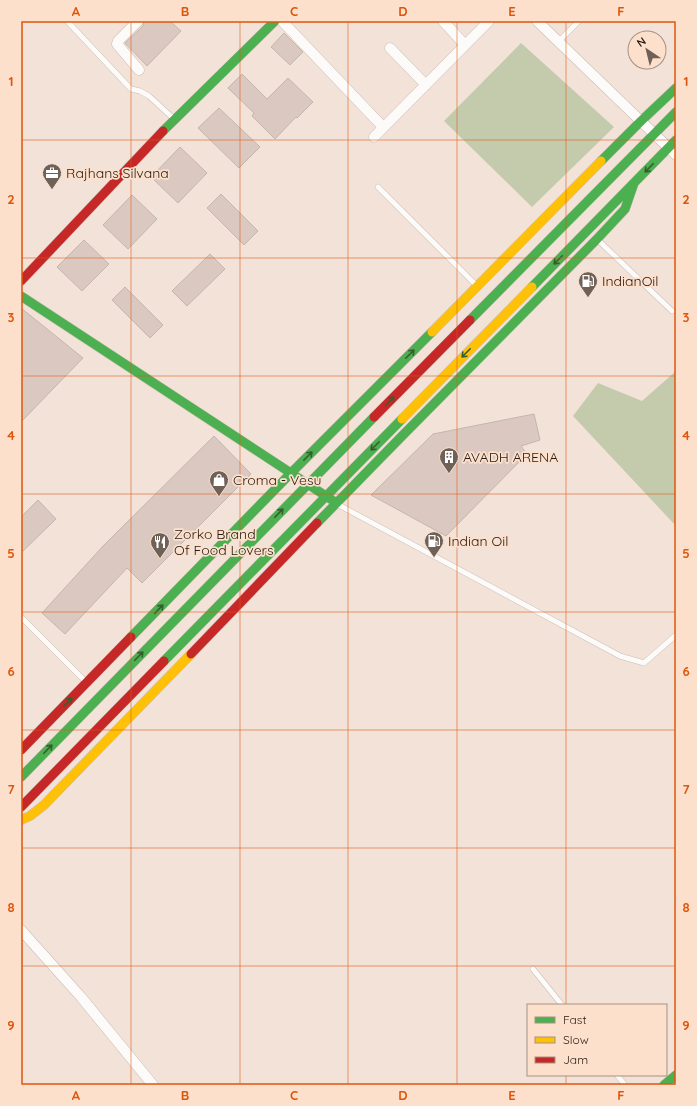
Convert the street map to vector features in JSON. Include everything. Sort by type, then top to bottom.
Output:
[{"type":"street","points":[[138,21],[118,41],[117,44],[139,70]]},
{"type":"street","points":[[21,281],[175,119],[275,21]]},
{"type":"street","points":[[282,21],[383,127]]},
{"type":"street","points":[[443,21],[465,45]]},
{"type":"street","points":[[374,137],[489,21]]},
{"type":"street","points":[[537,21],[672,151]]},
{"type":"street","points":[[390,48],[426,85]]},
{"type":"street","points":[[21,750],[291,473],[641,121],[676,88]]},
{"type":"street","points":[[21,777],[676,112]]},
{"type":"street","points":[[21,807],[634,182],[672,151],[676,140]]},
{"type":"street","points":[[21,820],[24,820],[44,805],[402,436],[597,239],[624,209],[634,182]]},
{"type":"street","points":[[21,296],[308,484],[336,504]]},
{"type":"street","points":[[21,930],[80,997],[153,1085]]},
{"type":"street","points":[[664,1085],[676,1075]]},
{"type":"lane","points":[[67,21],[131,89],[140,91],[149,96],[175,119]]},
{"type":"lane","points":[[558,42],[579,21]]},
{"type":"lane","points":[[378,187],[478,286]]},
{"type":"lane","points":[[597,239],[672,311]]},
{"type":"lane","points":[[336,504],[620,656],[644,663],[676,635]]},
{"type":"lane","points":[[21,617],[87,683]]},
{"type":"lane","points":[[533,969],[561,1004]]},
{"type":"lane","points":[[618,1076],[625,1085]]},
{"type":"green space","points":[[521,43],[614,127],[532,207],[444,121]]},
{"type":"green space","points":[[676,371],[676,526],[573,416],[598,383],[642,401]]},
{"type":"building","points":[[144,21],[170,21],[181,31],[147,66],[125,43],[143,26]]},
{"type":"building","points":[[284,33],[303,52],[290,65],[271,47]]},
{"type":"building","points":[[242,74],[267,99],[288,78],[313,102],[275,139],[252,116],[254,113],[228,88]]},
{"type":"building","points":[[219,108],[260,147],[239,168],[198,128]]},
{"type":"building","points":[[180,147],[207,173],[178,203],[151,177]]},
{"type":"building","points":[[221,194],[258,231],[244,245],[207,208]]},
{"type":"building","points":[[132,195],[157,219],[128,249],[103,225]]},
{"type":"building","points":[[84,240],[109,264],[82,291],[57,267]]},
{"type":"building","points":[[210,254],[225,269],[187,306],[172,291]]},
{"type":"building","points":[[125,287],[163,325],[150,338],[112,300]]},
{"type":"building","points":[[21,308],[83,358],[21,422]]},
{"type":"building","name":"AVADH ARENA","points":[[534,414],[540,440],[521,446],[527,454],[446,536],[371,495],[433,434]]},
{"type":"building","points":[[214,436],[251,474],[142,583],[127,568],[65,634],[42,613],[104,545]]},
{"type":"building","points":[[38,500],[56,519],[21,553],[21,517]]},
{"type":"traffic: fast","points":[[163,131],[275,21]]},
{"type":"traffic: fast","points":[[601,161],[676,88]]},
{"type":"traffic: fast","points":[[470,320],[676,112]]},
{"type":"traffic: fast","points":[[532,287],[676,140]]},
{"type":"traffic: fast","points":[[317,523],[625,209],[634,183]]},
{"type":"traffic: fast","points":[[21,296],[335,502]]},
{"type":"traffic: fast","points":[[131,637],[291,473],[432,332]]},
{"type":"traffic: fast","points":[[21,777],[374,417]]},
{"type":"traffic: fast","points":[[164,661],[402,419]]},
{"type":"traffic: fast","points":[[664,1085],[676,1075]]},
{"type":"traffic: slow","points":[[432,332],[601,161]]},
{"type":"traffic: slow","points":[[402,419],[532,287]]},
{"type":"traffic: slow","points":[[21,820],[30,816],[44,805],[191,654]]},
{"type":"traffic: jam","points":[[21,281],[163,131]]},
{"type":"traffic: jam","points":[[374,417],[470,320]]},
{"type":"traffic: jam","points":[[191,654],[317,523]]},
{"type":"traffic: jam","points":[[21,750],[131,637]]},
{"type":"traffic: jam","points":[[21,807],[164,661]]},
{"type":"place","name":"Rajhans Silvana","points":[[52,190]]},
{"type":"place","name":"IndianOil","points":[[588,298]]},
{"type":"place","name":"AVADH ARENA","points":[[449,474]]},
{"type":"place","name":"Croma - Vesu","points":[[219,497]]},
{"type":"place","name":"Indian Oil","points":[[434,558]]},
{"type":"place","name":"Zorko Brand Of Food Lovers","points":[[160,559]]}]
